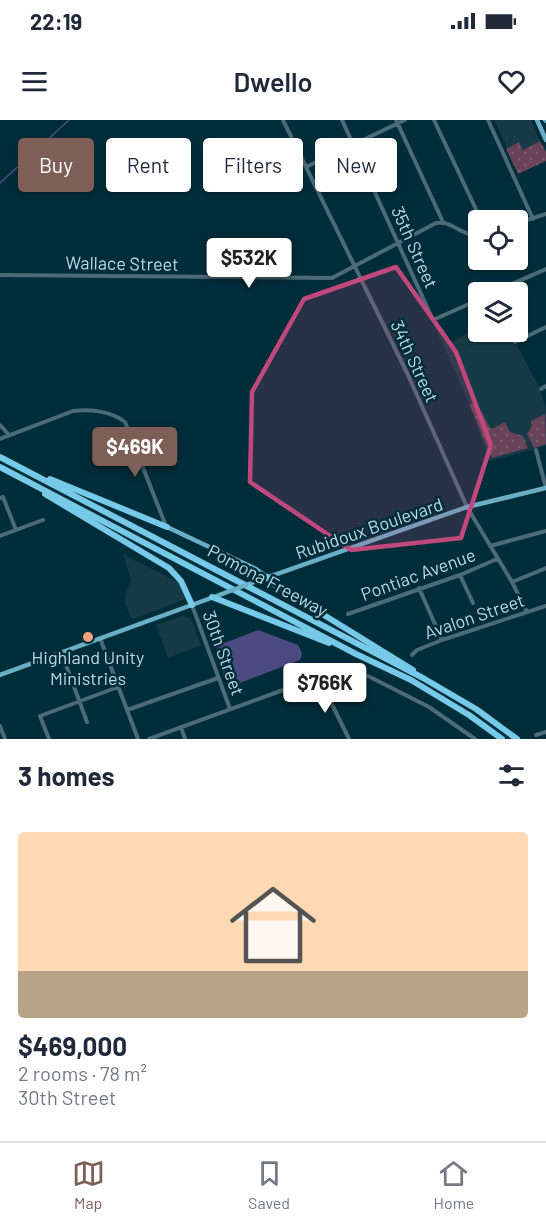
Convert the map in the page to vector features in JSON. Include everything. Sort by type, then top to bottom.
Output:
[{"type":"highway","points":[[3,459],[166,526]]},
{"type":"highway","name":"Pomona Freeway","points":[[3,459],[423,678],[476,709],[517,739]]},
{"type":"highway","name":"Pomona Freeway","points":[[0,467],[370,661],[411,680],[502,739]]},
{"type":"highway","points":[[30,483],[169,568],[182,581],[192,605]]},
{"type":"highway","points":[[267,577],[271,582],[406,664],[423,678]]},
{"type":"highway","points":[[212,597],[370,661]]},
{"type":"main road","points":[[537,120],[546,140]]},
{"type":"main road","name":"Rubidoux Boulevard","points":[[0,675],[257,580],[467,507],[546,488]]},
{"type":"main road","points":[[166,526],[256,569],[267,577]]},
{"type":"street","name":"34th Street","points":[[283,120],[408,375],[467,507],[512,582],[527,612]]},
{"type":"street","name":"35th Street","points":[[342,120],[351,138]]},
{"type":"street","points":[[367,138],[405,120]]},
{"type":"street","points":[[434,120],[476,210]]},
{"type":"street","points":[[488,120],[533,219]]},
{"type":"street","points":[[397,122],[443,222],[452,224],[468,233]]},
{"type":"street","points":[[306,167],[315,163]]},
{"type":"street","name":"35th Street","points":[[376,192],[433,320],[468,304]]},
{"type":"street","points":[[528,220],[546,214]]},
{"type":"street","name":"Wallace Street","points":[[0,275],[324,279],[345,273],[399,242],[443,222]]},
{"type":"street","points":[[517,282],[546,269]]},
{"type":"street","points":[[528,336],[546,327]]},
{"type":"street","points":[[540,389],[546,386]]},
{"type":"street","points":[[0,439],[73,411],[85,409],[116,415],[125,422],[166,526]]},
{"type":"street","points":[[0,425],[9,435]]},
{"type":"street","points":[[536,450],[546,488]]},
{"type":"street","points":[[0,498],[3,497],[16,530]]},
{"type":"street","points":[[0,536],[43,520]]},
{"type":"street","name":"Pontiac Avenue","points":[[490,546],[546,531]]},
{"type":"street","name":"Pontiac Avenue","points":[[348,614],[460,575],[497,559]]},
{"type":"street","points":[[512,582],[546,568]]},
{"type":"street","points":[[460,575],[473,603]]},
{"type":"street","points":[[419,588],[442,640]]},
{"type":"street","name":"30th Street","points":[[192,605],[230,709]]},
{"type":"street","name":"Avalon Street","points":[[412,655],[417,650],[442,640],[546,606]]},
{"type":"street","points":[[100,638],[138,739]]},
{"type":"street","points":[[66,665],[87,722]]},
{"type":"street","points":[[149,739],[283,690],[320,680],[354,675],[368,676],[429,706],[475,739]]},
{"type":"street","points":[[127,710],[218,678]]},
{"type":"street","points":[[320,680],[350,739]]},
{"type":"street","points":[[49,739],[40,716],[118,687]]},
{"type":"street","points":[[0,726],[5,739]]},
{"type":"street","points":[[181,728],[185,739]]},
{"type":"street","points":[[536,735],[546,732]]},
{"type":"highlighted area","points":[[396,267],[456,352],[491,445],[461,538],[351,550],[250,482],[252,392],[304,299]]},
{"type":"shaded area","points":[[494,120],[531,120],[540,141],[523,150],[519,143],[507,148]]},
{"type":"shaded area","points":[[540,141],[546,152],[546,161],[518,174],[506,149],[519,142],[523,150]]},
{"type":"shaded area","points":[[433,323],[439,324],[448,343],[468,334],[468,342],[515,342],[541,391],[546,410],[546,446],[490,461],[464,391]]},
{"type":"shaded area","points":[[476,402],[491,429],[505,422],[510,432],[523,436],[528,448],[492,458],[470,405]]},
{"type":"shaded area","points":[[545,414],[546,444],[534,448],[527,434],[532,426],[531,421]]},
{"type":"shaded area","points":[[123,554],[179,583],[185,599],[132,620],[125,603],[126,592],[131,580]]},
{"type":"shaded area","points":[[183,616],[191,619],[201,645],[168,658],[156,625]]},
{"type":"shaded area","points":[[258,630],[298,645],[302,653],[301,658],[237,684],[228,681],[220,663],[217,646]]},
{"type":"waterway","points":[[0,183],[69,120]]},
{"type":"place","name":"Highland Unity Ministries","points":[[88,637]]}]
